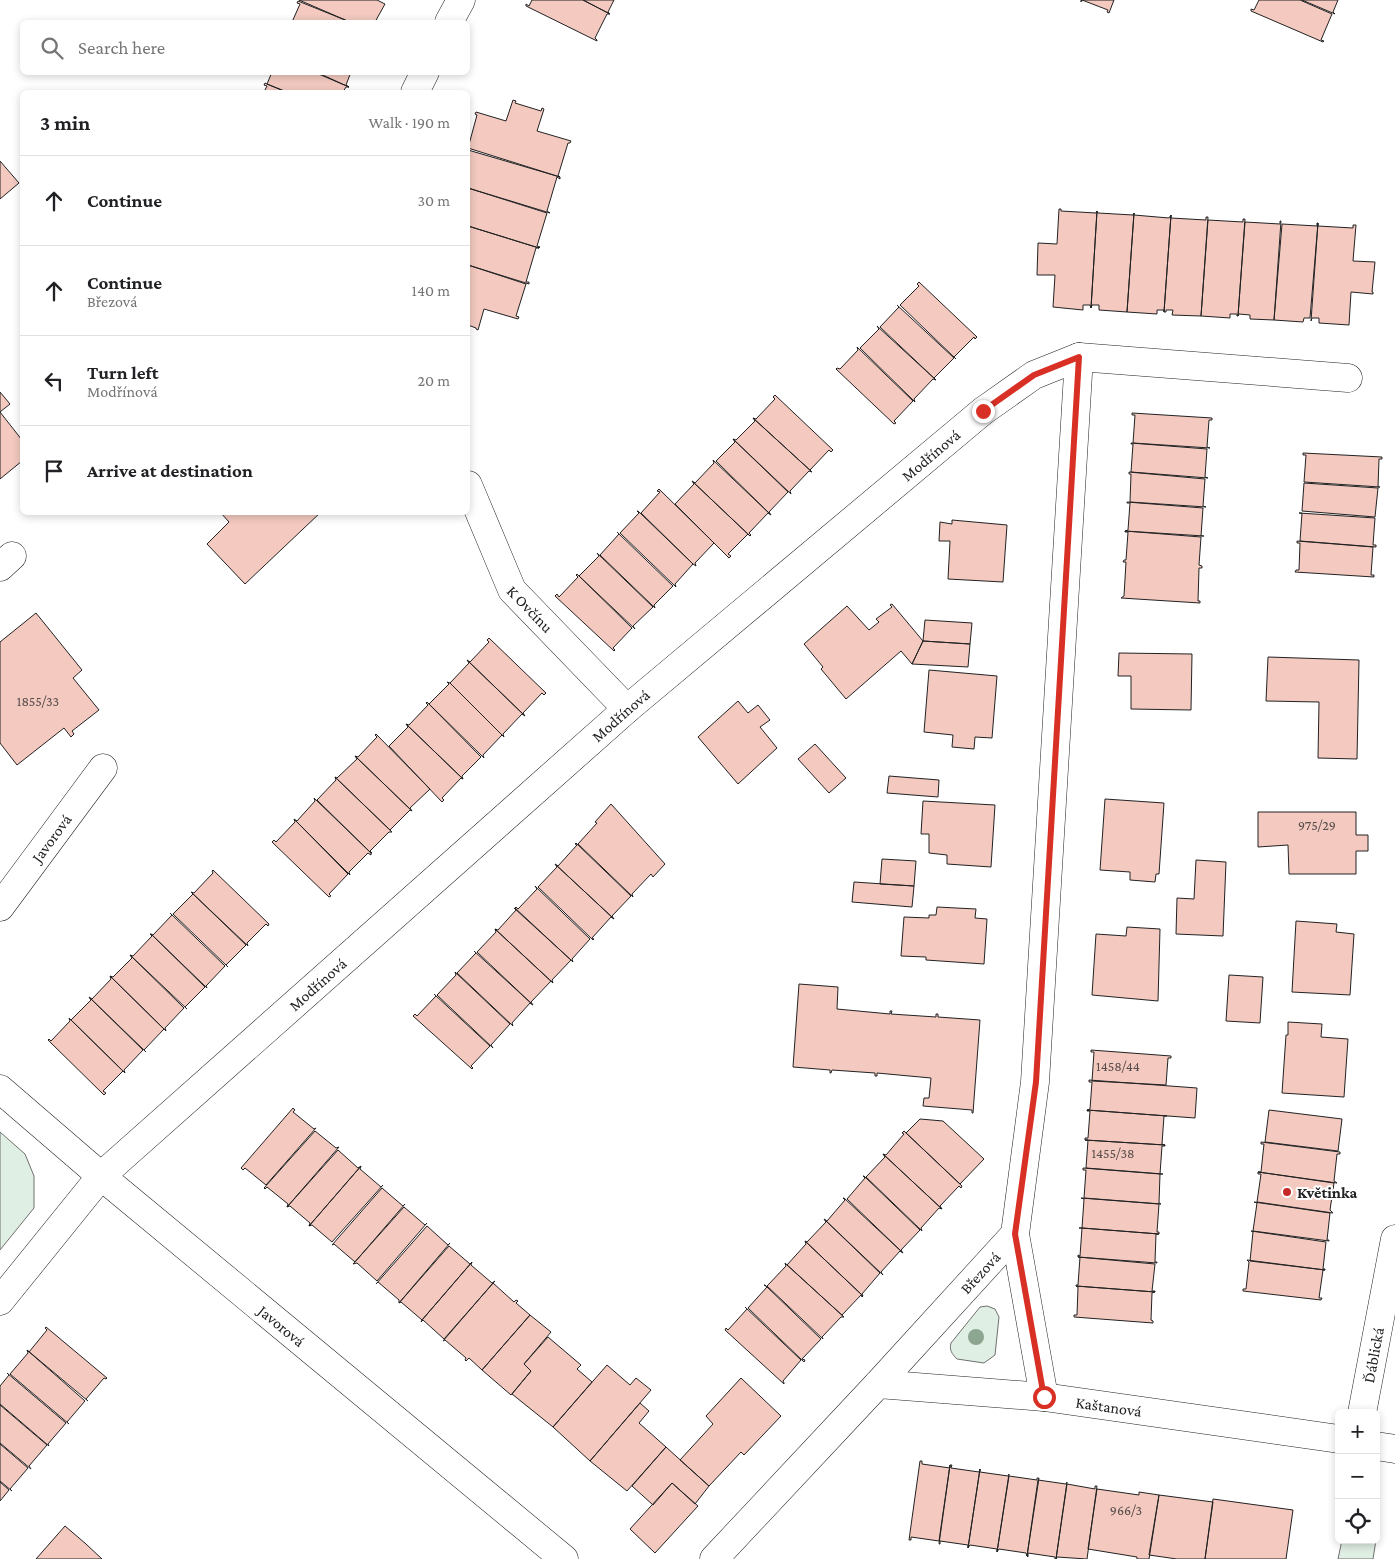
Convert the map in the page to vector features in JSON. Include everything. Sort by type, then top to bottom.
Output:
[{"type":"street","points":[[451,20],[461,0]]},
{"type":"street","points":[[416,90],[424,75]]},
{"type":"street","points":[[1044,1397],[1015,1234],[1036,1082],[1079,357]]},
{"type":"street","name":"Modřínová","points":[[0,1301],[101,1176],[627,709],[983,411],[1034,375],[1079,357],[1348,378]]},
{"type":"street","name":"K Ovčínu","points":[[470,490],[512,590],[627,709]]},
{"type":"street","name":"Javorová","points":[[0,907],[103,768]]},
{"type":"street","name":"Javorová","points":[[0,1089],[101,1176],[564,1559]]},
{"type":"street","name":"Březová","points":[[714,1559],[1015,1234]]},
{"type":"street","name":"Ďáblická","points":[[1363,1409],[1395,1239]]},
{"type":"street","name":"Kaštanová","points":[[878,1384],[1044,1397],[1335,1438]]},
{"type":"street","points":[[1380,1447],[1395,1449]]},
{"type":"green space","points":[[0,1132],[25,1154],[34,1176],[34,1208],[0,1250]]},
{"type":"green space","points":[[987,1306],[995,1309],[999,1317],[995,1355],[984,1363],[957,1359],[951,1352],[951,1343],[980,1307]]},
{"type":"green space","points":[[1341,1544],[1375,1544],[1373,1559],[1338,1559]]},
{"type":"building","points":[[299,0],[377,0],[385,4],[376,20],[345,20]]},
{"type":"building","points":[[532,0],[583,0],[610,14],[607,14],[595,38],[597,41],[526,6],[526,4],[529,6]]},
{"type":"building","points":[[583,0],[614,0],[608,12],[610,14]]},
{"type":"building","points":[[1082,0],[1114,0],[1109,13],[1107,12],[1108,10]]},
{"type":"building","points":[[1259,0],[1300,0],[1332,14],[1321,40],[1324,41],[1323,42],[1251,11],[1251,9],[1254,10]]},
{"type":"building","points":[[1302,0],[1338,0],[1333,12],[1335,14]]},
{"type":"building","points":[[298,1],[345,20],[293,20],[300,4],[297,3]]},
{"type":"building","points":[[271,75],[321,75],[349,87],[346,87],[344,90],[282,90],[267,84]]},
{"type":"building","points":[[323,75],[350,75],[346,85],[349,87]]},
{"type":"building","points":[[265,83],[281,90],[265,90],[267,86],[264,85]]},
{"type":"building","points":[[513,100],[516,101],[515,103],[541,111],[542,108],[544,109],[537,131],[571,141],[568,143],[558,176],[560,177],[470,149],[476,112],[506,121]]},
{"type":"building","points":[[470,151],[560,177],[560,179],[557,177],[547,211],[550,213],[470,189]]},
{"type":"building","points":[[0,161],[19,183],[0,199]]},
{"type":"building","points":[[470,189],[547,213],[537,246],[539,248],[470,227]]},
{"type":"building","points":[[1059,209],[1061,211],[1096,213],[1097,211],[1091,308],[1090,305],[1083,305],[1083,310],[1053,307],[1055,275],[1037,275],[1038,243],[1057,244]]},
{"type":"building","points":[[1097,211],[1098,213],[1133,215],[1134,213],[1127,312],[1099,310],[1099,305],[1092,305],[1091,308]]},
{"type":"building","points":[[1134,213],[1134,215],[1169,218],[1171,215],[1164,312],[1164,310],[1157,310],[1157,314],[1127,312]]},
{"type":"building","points":[[1171,215],[1171,218],[1206,220],[1206,217],[1208,217],[1201,316],[1172,315],[1173,310],[1166,310],[1164,312]]},
{"type":"building","points":[[1243,219],[1245,219],[1238,316],[1237,314],[1230,314],[1230,318],[1201,316],[1208,220],[1243,222]]},
{"type":"building","points":[[1281,221],[1274,320],[1250,319],[1250,315],[1239,314],[1238,316],[1245,222],[1280,224]]},
{"type":"building","points":[[1318,223],[1310,318],[1304,318],[1303,322],[1274,320],[1282,224],[1317,226]]},
{"type":"building","points":[[1318,223],[1318,226],[1353,228],[1353,225],[1356,225],[1353,261],[1375,262],[1373,294],[1351,292],[1349,325],[1319,323],[1319,318],[1312,318],[1311,321]]},
{"type":"building","points":[[470,227],[539,248],[536,248],[526,282],[529,282],[529,284],[470,266]]},
{"type":"building","points":[[470,266],[526,284],[516,316],[519,317],[518,319],[484,309],[478,330],[470,326]]},
{"type":"building","points":[[919,282],[977,337],[975,339],[974,337],[954,357],[956,359],[900,305],[919,286],[917,284]]},
{"type":"building","points":[[897,305],[954,358],[934,378],[936,380],[880,327],[899,307]]},
{"type":"building","points":[[877,326],[936,380],[933,379],[914,399],[915,402],[860,348],[879,329]]},
{"type":"building","points":[[857,347],[913,401],[894,421],[896,423],[894,424],[836,369],[840,369],[858,350]]},
{"type":"building","points":[[0,392],[10,404],[0,412]]},
{"type":"building","points":[[775,395],[833,450],[831,452],[829,450],[810,470],[812,472],[753,418],[756,419],[775,399],[773,397]]},
{"type":"building","points":[[0,412],[20,437],[20,463],[0,479]]},
{"type":"building","points":[[1132,413],[1212,418],[1212,420],[1209,420],[1207,447],[1210,448],[1133,443],[1135,415],[1132,415]]},
{"type":"building","points":[[753,418],[812,472],[809,471],[790,491],[791,494],[733,439],[736,440],[755,421]]},
{"type":"building","points":[[733,439],[788,492],[769,512],[771,515],[716,461],[735,442]]},
{"type":"building","points":[[1131,443],[1207,449],[1205,477],[1208,478],[1131,472],[1133,444]]},
{"type":"building","points":[[1303,453],[1382,457],[1382,459],[1379,459],[1378,487],[1304,482],[1306,455],[1303,455]]},
{"type":"building","points":[[713,460],[771,515],[768,513],[749,533],[750,536],[692,481],[695,483],[714,463]]},
{"type":"building","points":[[1129,472],[1205,479],[1203,506],[1206,507],[1130,502],[1131,474]]},
{"type":"building","points":[[692,481],[748,534],[728,554],[731,556],[729,558],[675,504],[694,484]]},
{"type":"building","points":[[1304,483],[1378,488],[1375,517],[1302,511]]},
{"type":"building","points":[[659,489],[714,543],[695,563],[696,566],[641,513],[660,492],[657,491]]},
{"type":"building","points":[[1127,502],[1203,508],[1201,536],[1125,531],[1128,530],[1130,503]]},
{"type":"building","points":[[637,511],[693,564],[675,584],[676,587],[620,533],[639,513]]},
{"type":"building","points":[[1302,513],[1375,518],[1373,545],[1376,545],[1376,547],[1300,541]]},
{"type":"building","points":[[223,515],[318,515],[245,584],[207,544],[229,522]]},
{"type":"building","points":[[952,520],[1007,525],[1003,582],[948,579],[950,541],[939,541],[940,522],[952,524]]},
{"type":"building","points":[[1125,531],[1201,537],[1199,565],[1202,568],[1199,568],[1198,601],[1200,603],[1121,598],[1124,596],[1126,562],[1123,562],[1126,560],[1128,532]]},
{"type":"building","points":[[617,532],[673,586],[654,605],[655,608],[600,555],[619,534]]},
{"type":"building","points":[[1297,541],[1373,547],[1371,575],[1374,575],[1374,577],[1295,572],[1299,570],[1300,543],[1297,543]]},
{"type":"building","points":[[597,553],[653,607],[633,626],[635,629],[579,576],[599,556]]},
{"type":"building","points":[[577,574],[632,628],[613,648],[614,651],[555,596],[557,594],[559,597],[578,577]]},
{"type":"building","points":[[892,604],[923,641],[912,664],[901,651],[846,699],[821,669],[823,667],[804,644],[847,606],[869,630],[879,622],[876,619],[892,607],[890,605]]},
{"type":"building","points":[[36,613],[82,670],[73,678],[99,710],[72,731],[74,734],[71,737],[64,728],[17,765],[0,743],[0,642]]},
{"type":"building","points":[[925,620],[972,623],[970,644],[923,641]]},
{"type":"building","points":[[489,638],[546,693],[544,695],[542,693],[523,713],[525,716],[467,660],[470,662],[489,642],[487,640]]},
{"type":"building","points":[[923,641],[970,644],[968,667],[912,664]]},
{"type":"building","points":[[1119,653],[1192,654],[1191,710],[1131,709],[1131,676],[1118,676]]},
{"type":"building","points":[[1268,657],[1359,660],[1357,759],[1318,758],[1319,702],[1266,701]]},
{"type":"building","points":[[467,660],[525,716],[522,714],[503,734],[504,737],[450,683],[469,663]]},
{"type":"building","points":[[929,670],[997,676],[992,738],[975,737],[974,749],[952,747],[953,735],[924,732]]},
{"type":"building","points":[[447,682],[502,735],[483,755],[484,758],[429,704],[449,684]]},
{"type":"building","points":[[738,701],[748,713],[758,705],[770,720],[760,727],[777,748],[738,784],[698,737]]},
{"type":"building","points":[[427,702],[481,757],[462,776],[463,779],[406,724],[409,725],[428,705]]},
{"type":"building","points":[[406,724],[463,779],[461,778],[442,798],[444,800],[442,802],[389,746],[408,727]]},
{"type":"building","points":[[376,734],[430,789],[410,808],[412,811],[355,756],[358,757],[377,737]]},
{"type":"building","points":[[815,744],[846,778],[829,793],[798,759]]},
{"type":"building","points":[[355,756],[412,811],[410,810],[390,830],[392,832],[335,777],[337,778],[357,759]]},
{"type":"building","points":[[889,776],[939,780],[938,797],[887,793]]},
{"type":"building","points":[[335,777],[392,832],[389,832],[370,851],[372,853],[317,800],[336,780]]},
{"type":"building","points":[[314,798],[371,853],[371,855],[368,853],[349,872],[350,875],[294,819],[297,821],[315,801]]},
{"type":"building","points":[[1105,799],[1164,803],[1159,874],[1156,874],[1155,882],[1130,880],[1130,872],[1100,870]]},
{"type":"building","points":[[923,801],[995,805],[991,867],[947,864],[947,855],[929,853],[929,834],[921,834]]},
{"type":"building","points":[[611,804],[665,864],[653,877],[651,874],[632,894],[633,897],[578,844]]},
{"type":"building","points":[[1258,812],[1356,812],[1356,835],[1368,835],[1368,851],[1356,851],[1356,874],[1289,874],[1288,845],[1258,847]]},
{"type":"building","points":[[294,819],[348,874],[329,894],[331,896],[329,897],[272,842],[274,840],[276,842],[295,822]]},
{"type":"building","points":[[576,843],[631,896],[612,916],[614,919],[555,864],[558,866],[577,845]]},
{"type":"building","points":[[882,859],[916,861],[914,886],[880,884]]},
{"type":"building","points":[[1196,860],[1226,862],[1223,936],[1176,934],[1177,898],[1194,899]]},
{"type":"building","points":[[555,864],[614,919],[611,917],[592,938],[593,940],[538,887],[557,867]]},
{"type":"building","points":[[213,870],[269,924],[268,926],[266,924],[247,943],[248,946],[191,892],[194,893],[213,873]]},
{"type":"building","points":[[854,882],[914,886],[912,907],[852,902]]},
{"type":"building","points":[[535,886],[590,939],[572,959],[573,962],[515,908],[518,909],[537,889]]},
{"type":"building","points":[[191,892],[246,945],[226,965],[228,967],[173,914],[193,894]]},
{"type":"building","points":[[937,907],[976,909],[975,918],[987,919],[984,964],[926,960],[926,957],[901,956],[904,917],[929,918],[929,915],[936,915]]},
{"type":"building","points":[[514,908],[571,960],[552,980],[553,983],[495,929],[498,930],[516,910]]},
{"type":"building","points":[[170,913],[225,966],[206,986],[207,988],[151,934],[153,935],[172,915]]},
{"type":"building","points":[[1296,921],[1337,924],[1336,932],[1354,934],[1350,995],[1292,992]]},
{"type":"building","points":[[1127,927],[1160,929],[1158,1001],[1092,995],[1096,934],[1126,936]]},
{"type":"building","points":[[495,929],[551,981],[531,1002],[533,1005],[477,952],[496,932]]},
{"type":"building","points":[[150,934],[205,987],[185,1007],[187,1009],[130,955],[133,956],[152,936]]},
{"type":"building","points":[[474,951],[533,1005],[530,1003],[512,1023],[513,1026],[457,973],[476,953]]},
{"type":"building","points":[[130,955],[184,1008],[165,1028],[166,1031],[110,976],[113,977],[132,958]]},
{"type":"building","points":[[455,972],[510,1024],[491,1045],[493,1048],[437,995],[456,975]]},
{"type":"building","points":[[1229,975],[1263,977],[1260,1023],[1226,1021]]},
{"type":"building","points":[[110,976],[164,1029],[144,1050],[146,1052],[89,997],[92,999],[111,979]]},
{"type":"building","points":[[799,984],[838,987],[837,1009],[890,1014],[890,1011],[892,1011],[891,1014],[936,1017],[936,1014],[938,1014],[938,1017],[980,1020],[973,1113],[972,1110],[923,1106],[924,1098],[929,1098],[931,1078],[877,1073],[877,1076],[875,1076],[875,1073],[832,1070],[830,1073],[830,1070],[793,1067]]},
{"type":"building","points":[[434,994],[490,1046],[471,1066],[472,1069],[413,1016],[415,1014],[417,1016],[436,996]]},
{"type":"building","points":[[89,997],[143,1050],[124,1070],[125,1073],[71,1020],[91,1000]]},
{"type":"building","points":[[69,1018],[123,1071],[103,1091],[106,1093],[104,1095],[48,1040],[51,1041],[70,1021]]},
{"type":"building","points":[[1288,1022],[1322,1024],[1321,1037],[1348,1039],[1344,1097],[1282,1093]]},
{"type":"building","points":[[1091,1050],[1171,1056],[1171,1058],[1168,1058],[1166,1085],[1092,1081],[1094,1052],[1091,1052]]},
{"type":"building","points":[[1089,1080],[1197,1088],[1195,1118],[1087,1110],[1090,1109],[1092,1082],[1089,1082]]},
{"type":"building","points":[[293,1108],[295,1110],[293,1112],[314,1129],[316,1128],[266,1185],[245,1168],[243,1170],[241,1168]]},
{"type":"building","points":[[1087,1110],[1167,1116],[1164,1116],[1162,1144],[1165,1145],[1085,1140],[1085,1138],[1088,1138],[1090,1111]]},
{"type":"building","points":[[1269,1110],[1342,1119],[1338,1151],[1265,1142]]},
{"type":"building","points":[[920,1119],[943,1121],[984,1159],[960,1184],[906,1133]]},
{"type":"building","points":[[315,1131],[336,1148],[339,1147],[287,1207],[288,1204],[267,1187],[264,1188]]},
{"type":"building","points":[[904,1131],[962,1186],[961,1188],[959,1186],[940,1206],[942,1209],[883,1154],[886,1155],[904,1134],[902,1133]]},
{"type":"building","points":[[1088,1140],[1165,1145],[1162,1146],[1160,1174],[1086,1168]]},
{"type":"building","points":[[1261,1142],[1340,1152],[1340,1154],[1337,1154],[1334,1181],[1337,1183],[1258,1172],[1261,1172],[1264,1144],[1261,1144]]},
{"type":"building","points":[[338,1150],[358,1168],[361,1166],[309,1226],[310,1223],[290,1206],[287,1207]]},
{"type":"building","points":[[883,1154],[942,1209],[939,1208],[921,1228],[922,1231],[866,1177],[885,1157]]},
{"type":"building","points":[[361,1166],[360,1169],[381,1187],[383,1185],[332,1242],[312,1225],[309,1226]]},
{"type":"building","points":[[1083,1168],[1160,1174],[1159,1203],[1161,1204],[1084,1198],[1086,1170],[1083,1170]]},
{"type":"building","points":[[1258,1172],[1334,1183],[1330,1210],[1333,1213],[1257,1202],[1261,1174],[1258,1174]]},
{"type":"building","points":[[863,1176],[920,1230],[901,1250],[903,1253],[847,1199],[865,1178]]},
{"type":"building","points":[[382,1188],[403,1206],[405,1204],[355,1262],[334,1244],[332,1245]]},
{"type":"building","points":[[843,1198],[903,1253],[900,1251],[881,1272],[883,1275],[824,1219],[827,1221],[845,1200]]},
{"type":"building","points":[[1081,1198],[1159,1204],[1157,1232],[1159,1234],[1082,1228],[1084,1199]]},
{"type":"building","points":[[1254,1202],[1330,1213],[1327,1240],[1329,1241],[1253,1231],[1257,1203]]},
{"type":"building","points":[[404,1207],[425,1225],[427,1223],[377,1281],[357,1263],[353,1264]]},
{"type":"building","points":[[824,1219],[880,1273],[862,1294],[863,1296],[805,1241],[807,1242],[826,1222]]},
{"type":"building","points":[[427,1226],[448,1245],[450,1243],[399,1303],[399,1300],[378,1282],[376,1284]]},
{"type":"building","points":[[1082,1228],[1159,1234],[1156,1234],[1155,1262],[1157,1263],[1078,1257],[1078,1255],[1080,1256]]},
{"type":"building","points":[[1251,1231],[1326,1242],[1323,1269],[1325,1270],[1250,1261],[1253,1232]]},
{"type":"building","points":[[805,1241],[863,1296],[861,1295],[842,1315],[844,1317],[787,1265],[806,1244]]},
{"type":"building","points":[[449,1246],[470,1264],[472,1262],[422,1320],[401,1302],[399,1303]]},
{"type":"building","points":[[1080,1257],[1155,1264],[1152,1291],[1155,1292],[1076,1286],[1078,1285]]},
{"type":"building","points":[[1247,1260],[1325,1270],[1323,1270],[1319,1298],[1322,1298],[1321,1300],[1243,1291],[1243,1289],[1246,1289],[1249,1262]]},
{"type":"building","points":[[472,1262],[471,1265],[492,1283],[495,1281],[444,1339],[423,1320],[421,1322]]},
{"type":"building","points":[[785,1263],[844,1317],[841,1317],[822,1337],[823,1339],[767,1286],[786,1266]]},
{"type":"building","points":[[493,1283],[514,1302],[518,1301],[516,1303],[530,1315],[482,1370],[469,1358],[466,1361],[466,1358],[445,1340],[443,1341]]},
{"type":"building","points":[[765,1285],[821,1339],[802,1359],[805,1360],[804,1362],[748,1308],[767,1287]]},
{"type":"building","points":[[1076,1286],[1155,1292],[1152,1293],[1151,1320],[1153,1323],[1074,1317],[1074,1315],[1077,1315],[1078,1287]]},
{"type":"building","points":[[745,1307],[801,1360],[783,1381],[784,1384],[725,1330],[726,1328],[728,1330],[747,1309]]},
{"type":"building","points":[[530,1315],[551,1332],[524,1364],[531,1371],[511,1395],[482,1370]]},
{"type":"building","points":[[46,1327],[107,1378],[104,1378],[86,1399],[88,1401],[29,1352],[47,1330]]},
{"type":"building","points":[[548,1337],[581,1365],[577,1369],[592,1382],[553,1427],[512,1394],[531,1371],[524,1364]]},
{"type":"building","points":[[27,1350],[85,1401],[67,1422],[69,1424],[10,1374],[28,1353]]},
{"type":"building","points":[[607,1365],[630,1385],[636,1378],[651,1390],[590,1461],[553,1427]]},
{"type":"building","points":[[7,1373],[66,1423],[48,1444],[49,1446],[0,1404],[0,1386],[9,1375]]},
{"type":"building","points":[[741,1378],[781,1416],[744,1455],[741,1452],[709,1486],[680,1460],[713,1424],[706,1416]]},
{"type":"building","points":[[640,1403],[649,1411],[639,1423],[666,1447],[627,1491],[590,1461]]},
{"type":"building","points":[[0,1405],[47,1445],[29,1466],[31,1469],[0,1443]]},
{"type":"building","points":[[0,1444],[28,1468],[10,1489],[12,1491],[0,1481]]},
{"type":"building","points":[[666,1447],[709,1486],[695,1504],[672,1483],[653,1505],[632,1486]]},
{"type":"building","points":[[920,1461],[922,1461],[922,1464],[950,1468],[939,1541],[911,1537],[911,1540],[909,1540]]},
{"type":"building","points":[[950,1465],[952,1465],[951,1468],[979,1472],[980,1469],[968,1548],[968,1545],[940,1541],[939,1544]]},
{"type":"building","points":[[980,1469],[980,1472],[1008,1476],[1009,1474],[997,1552],[997,1549],[970,1545],[968,1548]]},
{"type":"building","points":[[1009,1476],[1037,1480],[1039,1478],[1027,1556],[1026,1553],[999,1549],[997,1552]]},
{"type":"building","points":[[1038,1480],[1066,1484],[1067,1482],[1056,1559],[1055,1557],[1028,1553],[1027,1556]]},
{"type":"building","points":[[0,1482],[9,1490],[0,1501]]},
{"type":"building","points":[[672,1483],[698,1506],[655,1553],[630,1529]]},
{"type":"building","points":[[1067,1484],[1095,1489],[1095,1486],[1097,1486],[1087,1559],[1057,1557],[1056,1559]]},
{"type":"building","points":[[1097,1489],[1139,1495],[1139,1492],[1159,1495],[1149,1559],[1137,1559],[1137,1557],[1088,1549]]},
{"type":"building","points":[[1159,1495],[1213,1502],[1205,1559],[1177,1559],[1149,1555]]},
{"type":"building","points":[[1213,1499],[1293,1510],[1286,1559],[1205,1559]]},
{"type":"building","points":[[65,1526],[86,1544],[102,1559],[36,1559]]},
{"type":"place","name":"Květinka","points":[[1287,1192]]},
{"type":"route","points":[[983,411],[1034,375],[1079,357],[1036,1082],[1015,1234],[1044,1397]]}]
